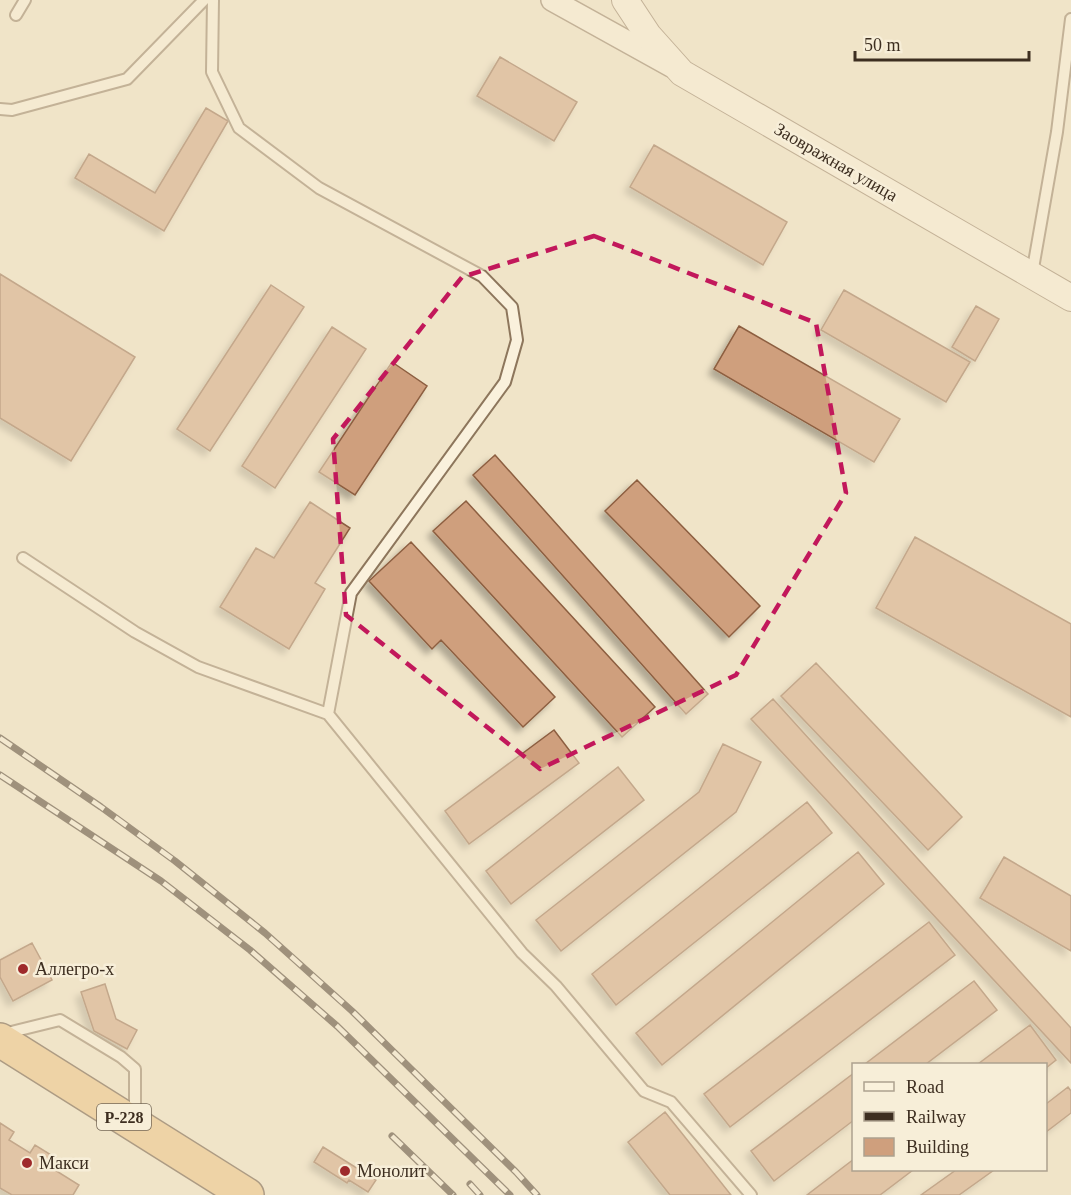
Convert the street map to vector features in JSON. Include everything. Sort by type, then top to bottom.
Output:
[{"type":"highway","name":"Р-228","points":[[0,1040],[247,1195]]},
{"type":"street","points":[[552,0],[682,73]]},
{"type":"street","name":"Заовражная улица","points":[[625,0],[648,35],[682,73],[1071,298]]},
{"type":"lane","points":[[16,15],[25,0]]},
{"type":"lane","points":[[0,109],[12,110],[127,79],[204,0]]},
{"type":"lane","points":[[213,0],[212,72],[239,128],[319,188],[482,276],[512,307],[517,340],[505,382],[351,593],[328,714]]},
{"type":"lane","points":[[1032,274],[1057,132],[1071,19]]},
{"type":"lane","points":[[23,558],[135,632],[198,667],[328,714],[522,953],[556,986],[644,1091],[671,1102],[751,1195]]},
{"type":"lane","points":[[0,1034],[60,1020],[121,1057],[135,1069],[135,1124]]},
{"type":"highlighted area","points":[[594,236],[816,323],[846,493],[736,675],[540,769],[346,615],[333,439],[462,277]]},
{"type":"building","points":[[500,57],[577,102],[554,141],[477,96]]},
{"type":"building","points":[[206,108],[228,121],[164,231],[75,178],[89,154],[155,193]]},
{"type":"building","points":[[654,145],[787,222],[763,265],[630,187]]},
{"type":"building","points":[[0,274],[135,357],[71,461],[0,418]]},
{"type":"building","points":[[271,285],[304,307],[210,451],[177,429]]},
{"type":"building","points":[[844,290],[970,362],[946,402],[821,330]]},
{"type":"building","points":[[976,306],[999,319],[975,361],[952,347]]},
{"type":"building","points":[[739,326],[900,419],[874,462],[714,369]]},
{"type":"building","points":[[332,327],[366,349],[275,488],[242,466]]},
{"type":"building","points":[[392,362],[427,386],[355,495],[319,472]]},
{"type":"building","points":[[495,455],[708,694],[686,714],[473,475]]},
{"type":"building","points":[[637,480],[760,606],[729,637],[605,511]]},
{"type":"building","points":[[466,501],[655,707],[622,737],[433,531]]},
{"type":"building","points":[[310,502],[350,528],[315,583],[325,589],[289,649],[220,607],[256,548],[274,558]]},
{"type":"building","points":[[915,537],[1071,624],[1071,717],[876,608]]},
{"type":"building","points":[[411,542],[555,697],[523,727],[441,640],[432,649],[369,581]]},
{"type":"building","points":[[816,663],[962,817],[928,850],[781,696]]},
{"type":"building","points":[[773,699],[1071,1028],[1071,1063],[751,719]]},
{"type":"building","points":[[554,730],[579,763],[469,844],[445,811]]},
{"type":"building","points":[[723,744],[761,762],[736,812],[561,951],[536,920],[699,792]]},
{"type":"building","points":[[618,767],[644,800],[511,904],[486,871]]},
{"type":"building","points":[[807,802],[832,833],[616,1005],[592,974]]},
{"type":"building","points":[[858,852],[884,884],[662,1065],[636,1033]]},
{"type":"building","points":[[1004,857],[1071,896],[1071,951],[980,898]]},
{"type":"building","points":[[929,922],[955,955],[730,1127],[704,1094]]},
{"type":"building","name":"Аллегро-х","points":[[32,943],[52,980],[13,1001],[0,977],[0,960]]},
{"type":"building","points":[[974,981],[997,1010],[927,1063],[866,1063]]},
{"type":"building","name":"Аллегро-х","points":[[105,984],[116,1019],[137,1030],[127,1049],[94,1031],[81,992]]},
{"type":"building","points":[[1030,1025],[1056,1060],[1047,1067],[1047,1063],[979,1063]]},
{"type":"building","points":[[852,1075],[852,1122],[774,1181],[751,1151]]},
{"type":"building","points":[[1068,1087],[1071,1091],[1071,1113],[1047,1131],[1047,1103]]},
{"type":"building","points":[[665,1112],[731,1195],[670,1195],[628,1142]]},
{"type":"building","name":"Макси","points":[[0,1123],[14,1132],[9,1140],[30,1153],[35,1145],[56,1158],[50,1167],[79,1185],[73,1195],[12,1195],[0,1188]]},
{"type":"building","name":"Монолит","points":[[323,1147],[376,1180],[368,1192],[349,1180],[347,1183],[314,1162]]},
{"type":"building","points":[[852,1161],[852,1171],[912,1171],[880,1195],[807,1195]]},
{"type":"building","points":[[955,1171],[993,1171],[959,1195],[921,1195]]},
{"type":"railway","points":[[0,738],[175,861],[265,933],[352,1011],[537,1195]]},
{"type":"railway","points":[[0,775],[161,881],[250,950],[337,1026],[510,1195]]},
{"type":"railway","points":[[392,1136],[453,1195]]},
{"type":"railway","points":[[470,1184],[480,1195]]},
{"type":"place","name":"Аллегро-х","points":[[23,969]]},
{"type":"place","name":"Макси","points":[[27,1163]]},
{"type":"place","name":"Монолит","points":[[345,1171]]}]
